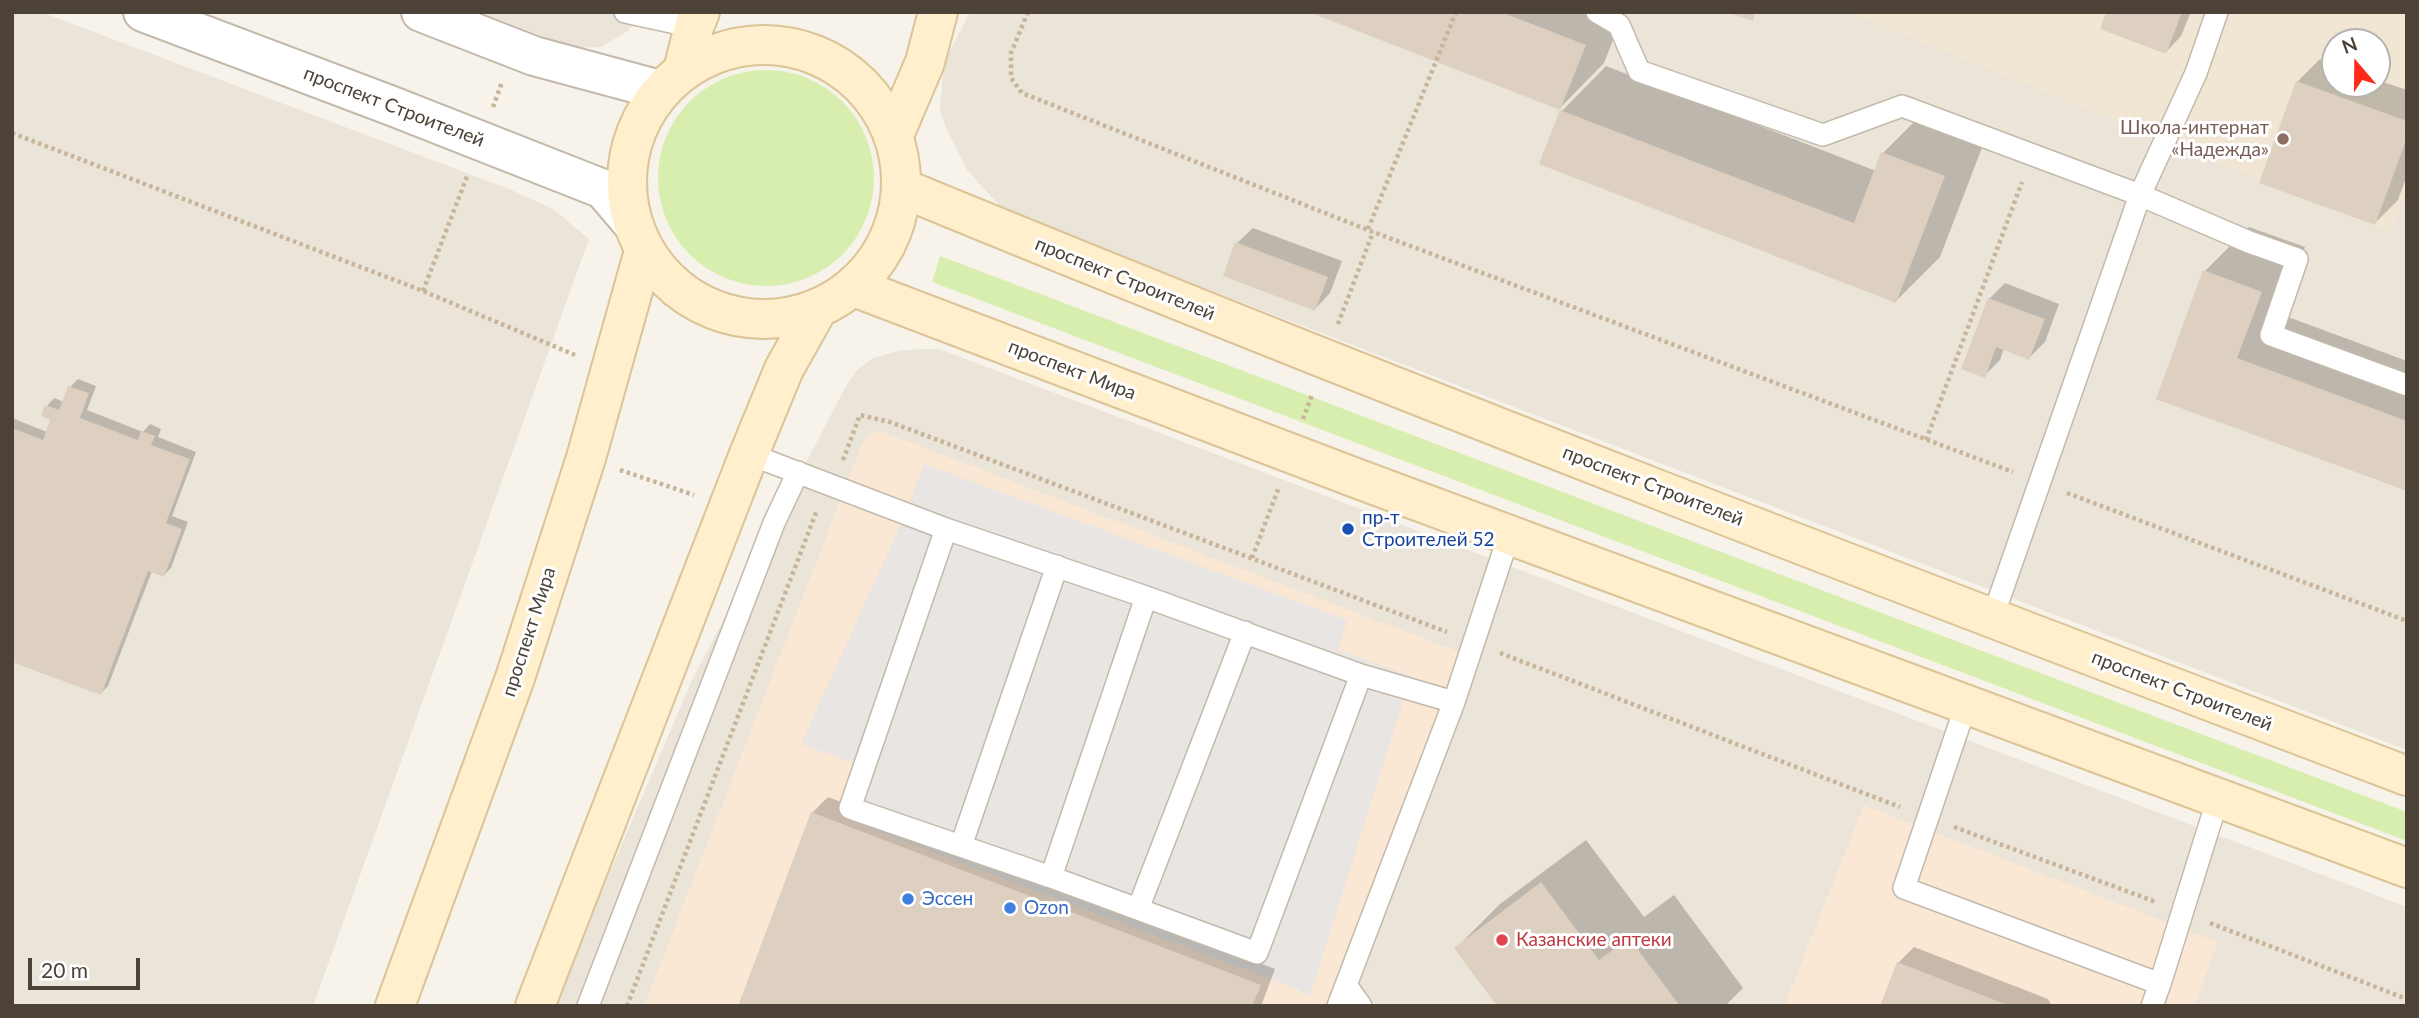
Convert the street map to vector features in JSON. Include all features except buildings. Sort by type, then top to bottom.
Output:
[{"type":"main road","points":[[894,135],[925,61],[938,12]]},
{"type":"main road","points":[[672,80],[711,55],[741,46],[774,44],[805,50],[834,63],[860,82],[880,106],[894,135],[902,188],[889,242],[855,287],[817,310],[779,320],[739,318],[701,305],[669,282],[638,237],[626,188],[629,153],[641,120],[672,80],[697,20]]},
{"type":"main road","name":"проспект Строителей","points":[[902,188],[1185,304],[1992,619],[2407,776]]},
{"type":"main road","name":"проспект Мира","points":[[396,1006],[515,678],[586,458],[638,237]]},
{"type":"main road","name":"проспект Мира","points":[[855,287],[1509,535]]},
{"type":"main road","points":[[535,1006],[749,454],[784,369],[817,310]]},
{"type":"main road","points":[[1509,535],[2407,868]]},
{"type":"street","name":"проспект Строителей","points":[[143,12],[603,189],[638,237]]},
{"type":"street","points":[[421,12],[534,56],[672,80]]},
{"type":"lane","points":[[625,12],[697,20]]},
{"type":"lane","points":[[1597,12],[1619,25],[1639,71],[1823,135],[1902,106],[2140,195],[2249,242],[2297,259],[2271,335],[2407,385]]},
{"type":"lane","points":[[1992,619],[2140,195],[2196,73],[2217,12]]},
{"type":"lane","points":[[749,454],[946,529],[1146,597],[1361,675],[1454,702]]},
{"type":"lane","points":[[588,1006],[774,523],[798,472]]},
{"type":"lane","points":[[946,529],[850,808],[1051,877],[1257,953],[1361,675]]},
{"type":"lane","points":[[1338,1006],[1454,702],[1509,535]]},
{"type":"lane","points":[[961,845],[1057,566]]},
{"type":"lane","points":[[1051,877],[1146,597]]},
{"type":"lane","points":[[1138,909],[1244,632]]},
{"type":"lane","points":[[1966,705],[1904,888],[2160,984]]},
{"type":"lane","points":[[2152,1006],[2184,913],[2218,798]]},
{"type":"lane","points":[[1346,985],[1362,1006]]},
{"type":"path","points":[[1028,12],[1011,53],[1011,78],[1022,93],[1368,229],[2407,621]]},
{"type":"path","points":[[1368,229],[1457,12]]},
{"type":"path","points":[[12,133],[423,291],[580,357]]},
{"type":"path","points":[[1926,440],[2032,155]]},
{"type":"path","points":[[627,1006],[808,538],[826,483],[838,472],[860,415],[880,420],[1474,642],[1928,818],[2407,999]]},
{"type":"path","points":[[586,458],[729,506]]},
{"type":"path","points":[[774,523],[808,538]]},
{"type":"shaded area","points":[[12,12],[41,12],[509,189],[553,209],[589,239],[313,1006],[12,1006]]},
{"type":"shaded area","points":[[480,12],[642,12],[628,31],[601,47],[573,48]]},
{"type":"shaded area","points":[[970,12],[2407,12],[2407,750],[1160,271],[1078,246],[1001,207],[967,170],[940,110],[943,72],[949,53]]},
{"type":"shaded area","name":"Школа-интернат «Надежда»","points":[[1847,12],[2407,12],[2407,193],[2390,232]]},
{"type":"shaded area","points":[[920,349],[939,349],[2407,907],[2407,1006],[553,1006],[692,680],[845,388],[857,370],[873,358]]},
{"type":"shaded area","points":[[883,432],[1462,653],[1327,1006],[644,1006],[862,444],[866,436]]},
{"type":"shaded area","points":[[924,464],[1347,620],[1338,650],[1411,676],[1310,996],[842,818],[858,764],[801,744],[906,513]]},
{"type":"shaded area","points":[[1864,805],[2218,942],[2194,1006],[1784,1006]]},
{"type":"green space","points":[[766,70],[787,72],[807,79],[842,102],[865,137],[872,157],[872,199],[865,219],[842,254],[807,277],[787,284],[766,286],[745,284],[725,277],[690,254],[667,219],[660,199],[658,178],[660,157],[667,137],[690,102],[725,79],[745,72]]},
{"type":"green space","points":[[940,256],[2407,812],[2407,841],[932,282]]},
{"type":"place","name":"Школа-интернат «Надежда»","points":[[2283,139]]},
{"type":"place","name":"пр-т Строителей 52","points":[[1348,529]]},
{"type":"place","name":"Эссен","points":[[908,899]]},
{"type":"place","name":"Ozon","points":[[1010,908]]},
{"type":"place","name":"Казанские аптеки","points":[[1502,940]]}]
